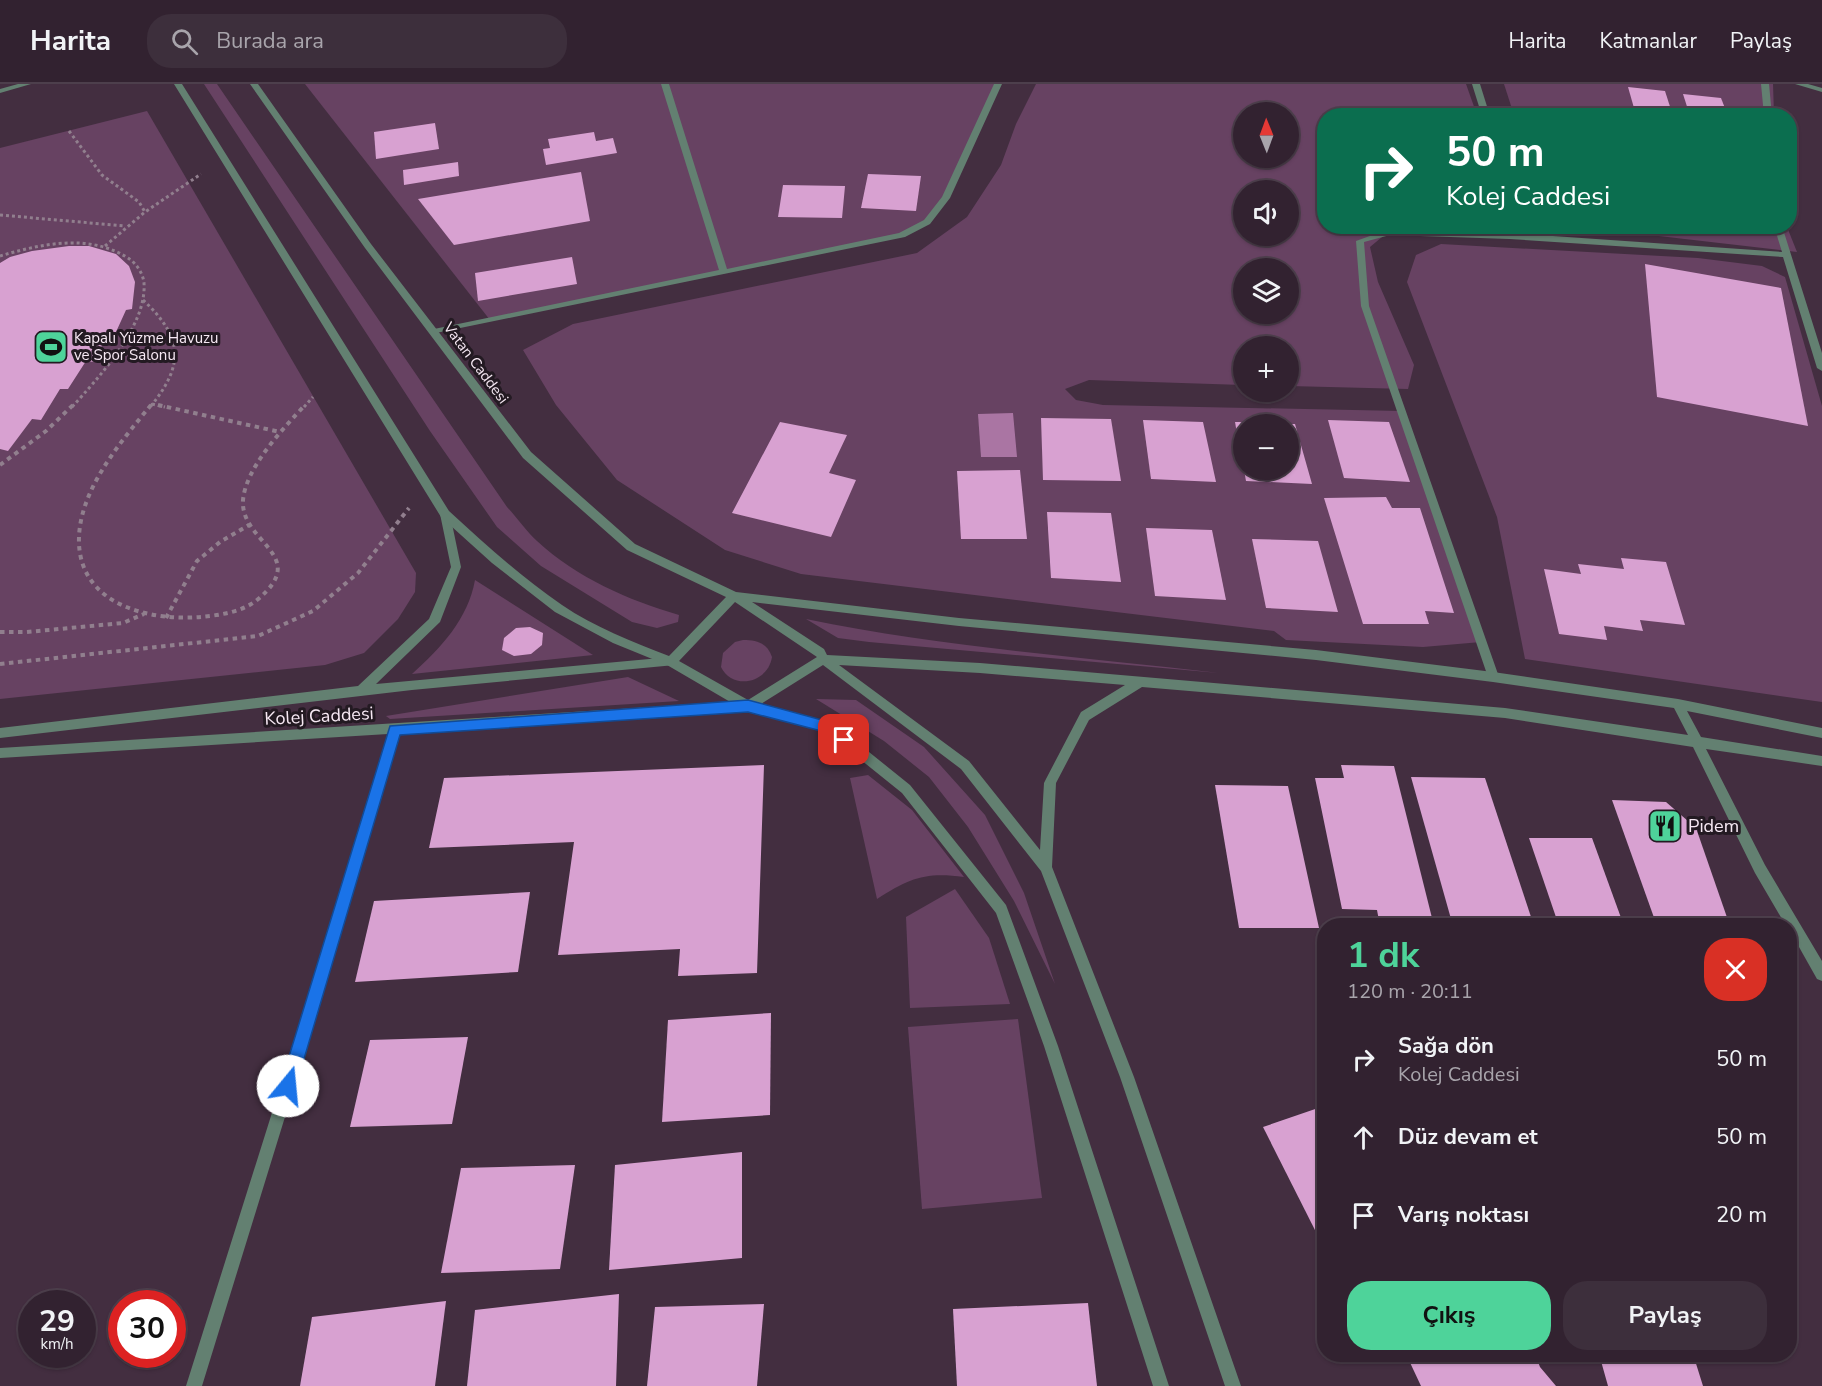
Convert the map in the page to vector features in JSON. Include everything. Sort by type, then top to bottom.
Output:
[{"type":"street","points":[[0,91],[27,84]]},
{"type":"street","points":[[178,84],[445,514],[496,560],[559,609],[617,640],[671,662],[748,706],[829,727],[906,789],[1001,909],[1051,1046],[1161,1386]]},
{"type":"street","name":"Vatan Caddesi","points":[[254,84],[368,246],[527,455],[631,547],[734,596]]},
{"type":"street","points":[[665,84],[724,272]]},
{"type":"street","points":[[434,332],[902,235],[927,222],[946,198],[998,84]]},
{"type":"street","points":[[1476,84],[1484,108]]},
{"type":"street","points":[[1765,84],[1767,108]]},
{"type":"street","points":[[1798,84],[1822,90]]},
{"type":"street","points":[[1383,234],[1360,241],[1365,306],[1493,677]]},
{"type":"street","points":[[1435,234],[1786,255]]},
{"type":"street","points":[[1525,234],[1526,238]]},
{"type":"street","points":[[1780,234],[1822,368]]},
{"type":"street","points":[[361,691],[434,622],[456,567],[445,514]]},
{"type":"street","points":[[734,596],[959,622],[1316,655],[1493,677],[1678,704],[1822,733]]},
{"type":"street","points":[[734,596],[820,652],[823,659],[965,765],[1046,867],[1126,1077],[1233,1386]]},
{"type":"street","points":[[671,662],[734,596]]},
{"type":"street","points":[[748,706],[823,659],[980,668],[1505,712],[1822,761]]},
{"type":"street","name":"Kolej Caddesi","points":[[0,733],[361,691],[671,662]]},
{"type":"street","points":[[1046,867],[1050,783],[1085,716],[1141,681]]},
{"type":"street","points":[[1678,704],[1760,869],[1789,918]]},
{"type":"street","name":"Kolej Caddesi","points":[[0,753],[395,730],[748,706]]},
{"type":"street","points":[[194,1386],[277,1122],[395,730]]},
{"type":"street","points":[[1797,932],[1822,974]]},
{"type":"path","points":[[69,130],[102,175],[139,202],[145,212]]},
{"type":"path","points":[[105,246],[145,212],[225,160]]},
{"type":"path","points":[[0,215],[126,226]]},
{"type":"path","points":[[0,256],[29,248],[67,243],[91,243],[123,252],[138,265],[146,285],[140,316],[110,362],[70,410],[0,465]]},
{"type":"path","points":[[143,300],[164,323],[172,340],[176,358],[169,379],[108,462],[91,494],[78,527],[79,547],[85,574],[98,590],[119,604],[166,618],[192,618],[242,609],[258,599],[271,586],[278,573],[279,561],[274,552],[249,525],[244,514],[243,499],[266,450],[313,397]]},
{"type":"path","points":[[152,405],[280,432]]},
{"type":"path","points":[[0,664],[258,636],[313,611],[358,573],[392,533],[426,483]]},
{"type":"path","points":[[166,618],[197,561],[220,542],[249,525]]},
{"type":"path","points":[[0,632],[27,632],[123,623],[145,613]]},
{"type":"shaded area","points":[[204,84],[217,84],[507,507],[525,529],[552,554],[586,577],[622,595],[679,615],[678,622],[657,628],[632,622],[541,566],[497,527],[430,431]]},
{"type":"shaded area","points":[[305,84],[998,84],[946,198],[927,222],[902,235],[490,320]]},
{"type":"shaded area","points":[[1036,84],[1466,84],[1475,108],[1317,108],[1317,234],[1386,234],[1370,247],[1378,282],[1414,365],[1408,389],[1299,386],[1299,336],[1233,336],[1233,385],[1089,380],[1065,389],[1076,400],[1103,405],[1401,411],[1481,642],[1423,647],[1286,640],[1274,631],[801,574],[725,550],[617,480],[556,405],[523,350],[573,324],[917,253],[967,217],[1001,165],[1016,124]]},
{"type":"shaded area","points":[[1504,84],[1773,84],[1774,108],[1512,108]]},
{"type":"shaded area","points":[[147,111],[416,573],[415,592],[398,619],[364,653],[325,665],[0,699],[0,148]]},
{"type":"shaded area","points":[[1641,234],[1790,234],[1797,252]]},
{"type":"shaded area","points":[[1441,244],[1698,258],[1762,266],[1785,277],[1822,406],[1822,702],[1525,659],[1497,517],[1407,282],[1416,255]]},
{"type":"shaded area","points":[[1013,413],[1017,457],[981,457],[978,414]]},
{"type":"shaded area","points":[[475,580],[593,655],[412,674],[452,632],[466,607]]},
{"type":"shaded area","points":[[806,619],[960,644],[1219,673],[838,638]]},
{"type":"shaded area","points":[[743,640],[761,643],[772,657],[764,673],[750,681],[733,679],[726,675],[721,667],[723,653],[735,642]]},
{"type":"shaded area","points":[[628,677],[679,701],[390,719],[386,716]]},
{"type":"shaded area","points":[[816,699],[856,700],[924,747],[985,815],[1024,893],[1055,984],[1014,901],[968,827],[929,777],[884,741]]},
{"type":"shaded area","points":[[868,775],[912,810],[964,877],[939,875],[918,878],[877,899],[850,778]]},
{"type":"shaded area","points":[[955,889],[989,938],[1010,1004],[910,1008],[906,917]]},
{"type":"shaded area","points":[[1018,1019],[1042,1198],[922,1209],[908,1027]]},
{"type":"building","points":[[1628,87],[1665,91],[1670,108],[1634,108]]},
{"type":"building","points":[[1683,94],[1721,98],[1725,108],[1687,108]]},
{"type":"building","points":[[435,123],[439,149],[376,159],[374,132]]},
{"type":"building","points":[[594,132],[596,141],[613,138],[617,153],[546,165],[543,149],[550,148],[548,139]]},
{"type":"building","points":[[458,162],[459,176],[404,185],[403,170]]},
{"type":"building","points":[[581,172],[590,221],[454,245],[418,199]]},
{"type":"building","points":[[868,174],[921,176],[916,211],[861,208]]},
{"type":"building","points":[[783,185],[845,186],[842,218],[778,217]]},
{"type":"building","name":"Kapalı Yüzme Havuzu ve Spor Salonu","points":[[89,246],[116,254],[129,266],[135,282],[132,309],[126,310],[116,332],[109,332],[94,362],[86,361],[68,389],[60,389],[41,420],[32,419],[8,451],[0,449],[0,263],[10,257],[32,251]]},
{"type":"building","points":[[572,257],[577,284],[478,301],[475,273]]},
{"type":"building","points":[[1645,264],[1781,288],[1808,426],[1657,397]]},
{"type":"building","points":[[1041,418],[1111,419],[1121,481],[1043,480]]},
{"type":"building","points":[[1143,420],[1203,422],[1216,482],[1151,479]]},
{"type":"building","points":[[1328,420],[1389,422],[1410,482],[1344,478]]},
{"type":"building","points":[[780,422],[847,435],[829,473],[856,480],[831,537],[732,513]]},
{"type":"building","points":[[1299,438],[1312,484],[1246,481],[1299,480]]},
{"type":"building","points":[[1020,470],[1027,539],[961,539],[957,471]]},
{"type":"building","points":[[1386,497],[1392,508],[1420,508],[1454,613],[1425,611],[1429,624],[1363,624],[1324,498]]},
{"type":"building","points":[[1047,512],[1111,513],[1121,582],[1051,578]]},
{"type":"building","points":[[1146,528],[1212,530],[1226,600],[1155,596]]},
{"type":"building","points":[[1252,539],[1318,541],[1338,612],[1266,608]]},
{"type":"building","points":[[1621,558],[1666,562],[1685,625],[1640,620],[1643,631],[1604,626],[1607,640],[1559,634],[1544,569],[1581,574],[1578,564],[1624,569]]},
{"type":"building","points":[[530,627],[543,633],[542,645],[531,654],[514,656],[502,650],[504,638],[516,628]]},
{"type":"building","points":[[764,765],[757,973],[678,976],[680,949],[558,955],[574,842],[429,848],[444,778]]},
{"type":"building","points":[[1341,765],[1394,766],[1432,918],[1378,918],[1377,910],[1342,909],[1315,778],[1344,778]]},
{"type":"building","points":[[1411,777],[1485,778],[1531,918],[1451,918]]},
{"type":"building","points":[[1215,785],[1288,786],[1317,919],[1317,928],[1239,928]]},
{"type":"building","points":[[1612,800],[1666,802],[1696,828],[1727,918],[1654,918]]},
{"type":"building","points":[[1529,838],[1592,838],[1621,918],[1556,918]]},
{"type":"building","points":[[530,892],[518,972],[355,982],[374,901]]},
{"type":"building","points":[[771,1013],[770,1115],[662,1122],[668,1020]]},
{"type":"building","points":[[468,1037],[452,1124],[350,1127],[370,1040]]},
{"type":"building","points":[[1317,1108],[1317,1234],[1263,1127]]},
{"type":"building","points":[[742,1152],[742,1258],[609,1270],[615,1165]]},
{"type":"building","points":[[575,1165],[560,1269],[441,1273],[461,1168]]},
{"type":"building","points":[[619,1294],[616,1386],[467,1386],[475,1310]]},
{"type":"building","points":[[446,1301],[435,1386],[300,1386],[312,1317]]},
{"type":"building","points":[[1088,1303],[1097,1386],[957,1386],[953,1309]]},
{"type":"building","points":[[764,1304],[757,1386],[647,1386],[655,1307]]},
{"type":"building","points":[[1410,1362],[1538,1362],[1556,1386],[1421,1386]]},
{"type":"building","points":[[1601,1362],[1696,1362],[1703,1386],[1608,1386]]},
{"type":"place","name":"Kapalı Yüzme Havuzu ve Spor Salonu","points":[[51,347]]},
{"type":"place","name":"Pidem","points":[[1665,826]]},
{"type":"route","points":[[288,1086],[395,730],[748,706],[829,727],[844,740]]}]
